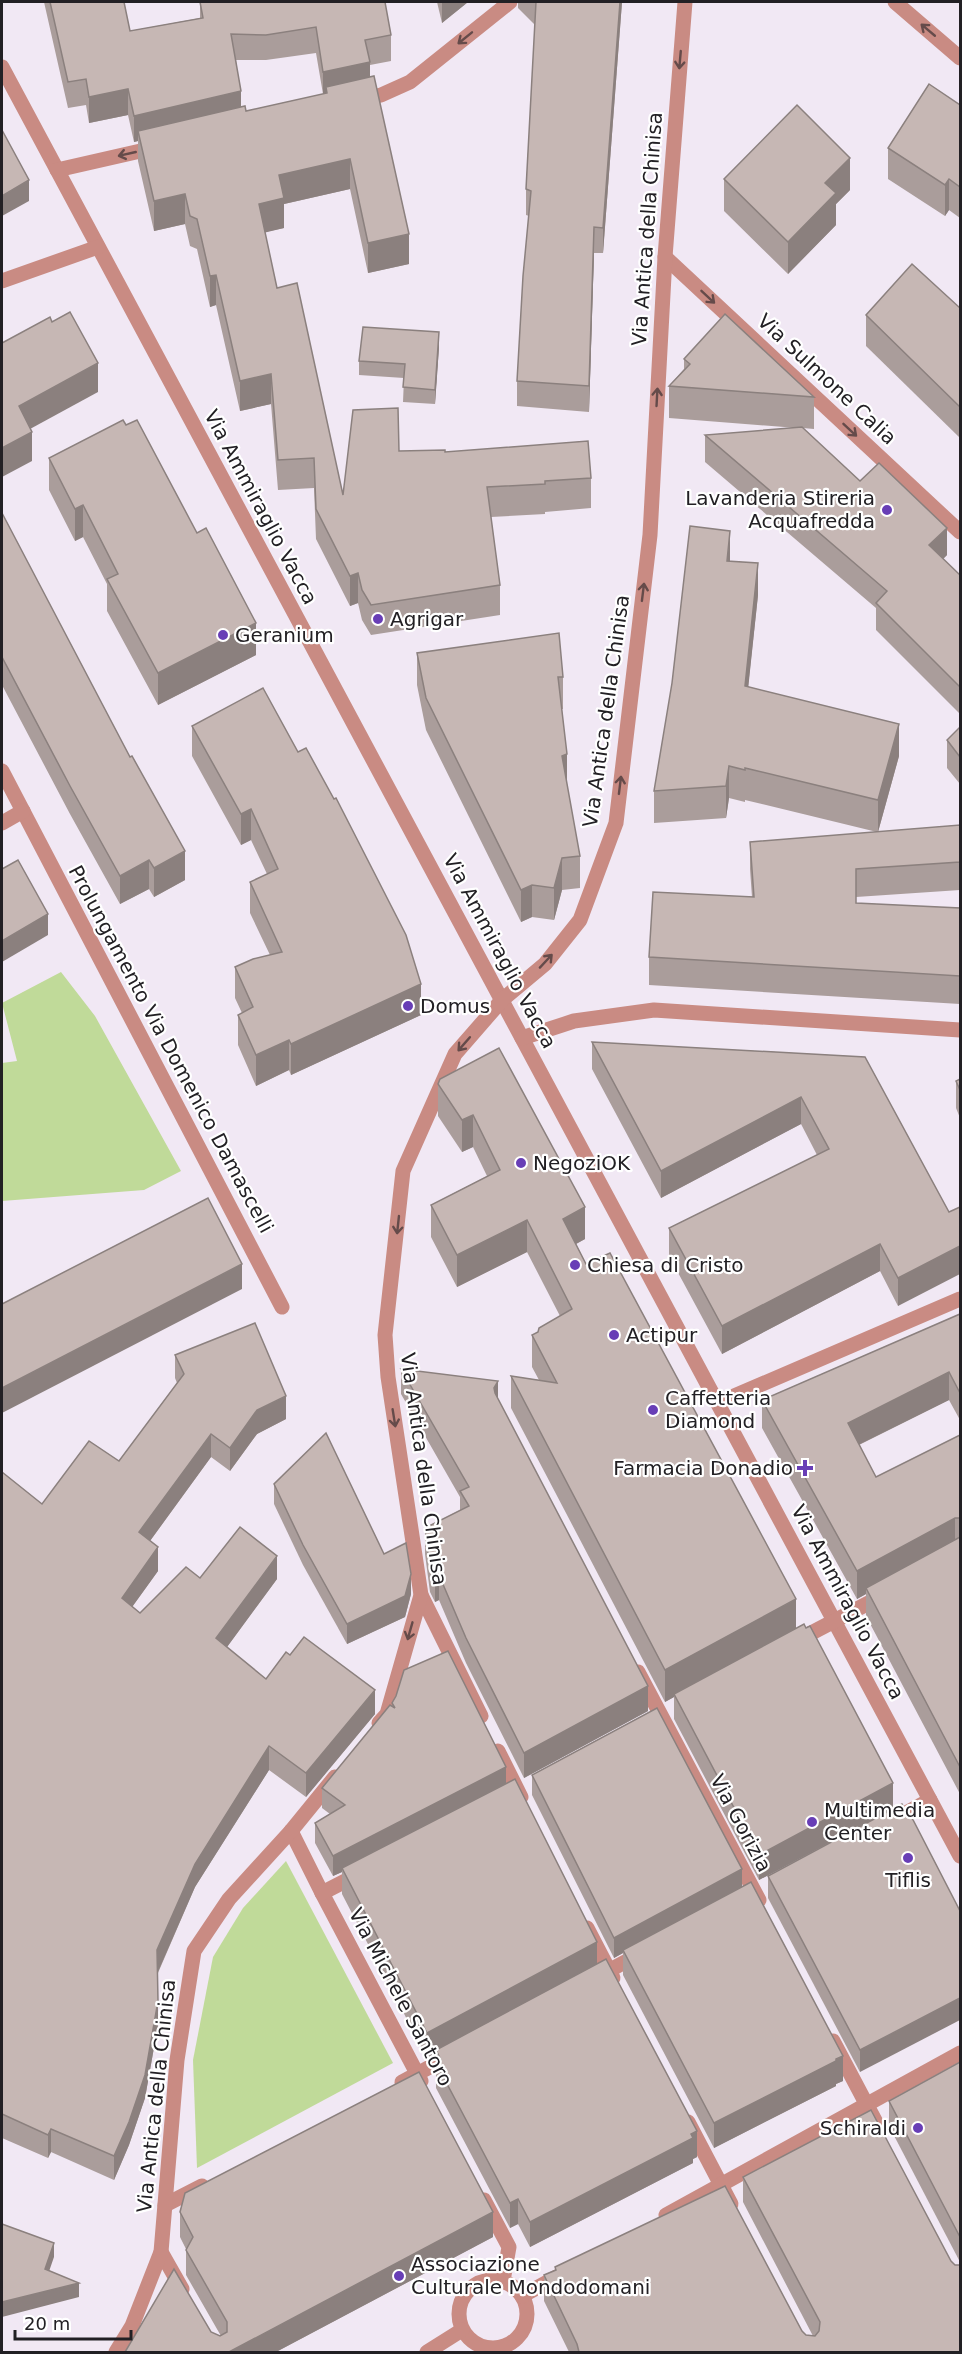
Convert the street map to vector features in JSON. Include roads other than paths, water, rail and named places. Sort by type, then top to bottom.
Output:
[{"type":"street","points":[[347,103],[381,95],[410,82],[510,2]]},
{"type":"street","name":"Via Antica della Chinisa","points":[[372,1732],[387,1714],[421,1594],[388,1377],[386,1335],[403,1171],[455,1054],[502,1000],[545,964],[580,920],[616,823],[650,535],[665,257],[685,2]]},
{"type":"street","points":[[895,2],[960,58]]},
{"type":"street","name":"Via Ammiraglio Vacca","points":[[2,67],[960,1856]]},
{"type":"street","points":[[57,170],[173,144]]},
{"type":"street","points":[[2,281],[98,247]]},
{"type":"street","name":"Via Sulmone Calia","points":[[665,257],[960,532]]},
{"type":"street","name":"Prolungamento Via Domenico Damascelli","points":[[2,771],[282,1307]]},
{"type":"street","points":[[2,823],[23,811]]},
{"type":"street","points":[[522,1038],[574,1021],[654,1010],[960,1030]]},
{"type":"street","points":[[718,1403],[960,1299]]},
{"type":"street","points":[[783,1648],[898,1587]]},
{"type":"street","points":[[421,1594],[529,1813]]},
{"type":"street","name":"Via Gorizia","points":[[633,1662],[766,1915]]},
{"type":"street","name":"Via Antica della Chinisa","points":[[116,2352],[132,2326],[161,2252],[177,2060],[194,1951],[229,1899],[291,1831],[343,1768]]},
{"type":"street","points":[[879,1828],[930,1800]]},
{"type":"street","name":"Via Michele Santoro","points":[[291,1831],[428,2092]]},
{"type":"street","points":[[322,1893],[374,1866]]},
{"type":"street","points":[[582,1917],[619,1990]]},
{"type":"street","points":[[579,1986],[651,1948]]},
{"type":"street","points":[[828,2031],[889,2146]]},
{"type":"street","points":[[386,2090],[468,2046]]},
{"type":"street","points":[[651,2224],[960,2053]]},
{"type":"street","points":[[683,2113],[738,2216]]},
{"type":"street","points":[[165,2205],[218,2178]]},
{"type":"street","points":[[476,2184],[509,2247],[503,2282]]},
{"type":"street","points":[[161,2252],[190,2302]]},
{"type":"street","points":[[522,2296],[572,2268]]},
{"type":"street","points":[[483,2282],[503,2282],[517,2290],[522,2296],[526,2305],[526,2325],[519,2347],[486,2348],[476,2344],[462,2330],[459,2310],[467,2292],[483,2282]]},
{"type":"street","points":[[427,2352],[462,2330]]},
{"type":"place","name":"Lavanderia Stireria Acquafredda","points":[[887,510]]},
{"type":"place","name":"Agrigar","points":[[378,619]]},
{"type":"place","name":"Geranium","points":[[223,635]]},
{"type":"place","name":"Domus","points":[[408,1006]]},
{"type":"place","name":"NegoziOK","points":[[521,1163]]},
{"type":"place","name":"Chiesa di Cristo","points":[[575,1265]]},
{"type":"place","name":"Actipur","points":[[614,1335]]},
{"type":"place","name":"Caffetteria Diamond","points":[[653,1410]]},
{"type":"place","name":"Farmacia Donadio","points":[[805,1468]]},
{"type":"place","name":"Multimedia Center","points":[[812,1822]]},
{"type":"place","name":"Tiflis","points":[[908,1858]]},
{"type":"place","name":"Schiraldi","points":[[918,2128]]},
{"type":"place","name":"Associazione Culturale Mondodomani","points":[[399,2276]]}]
